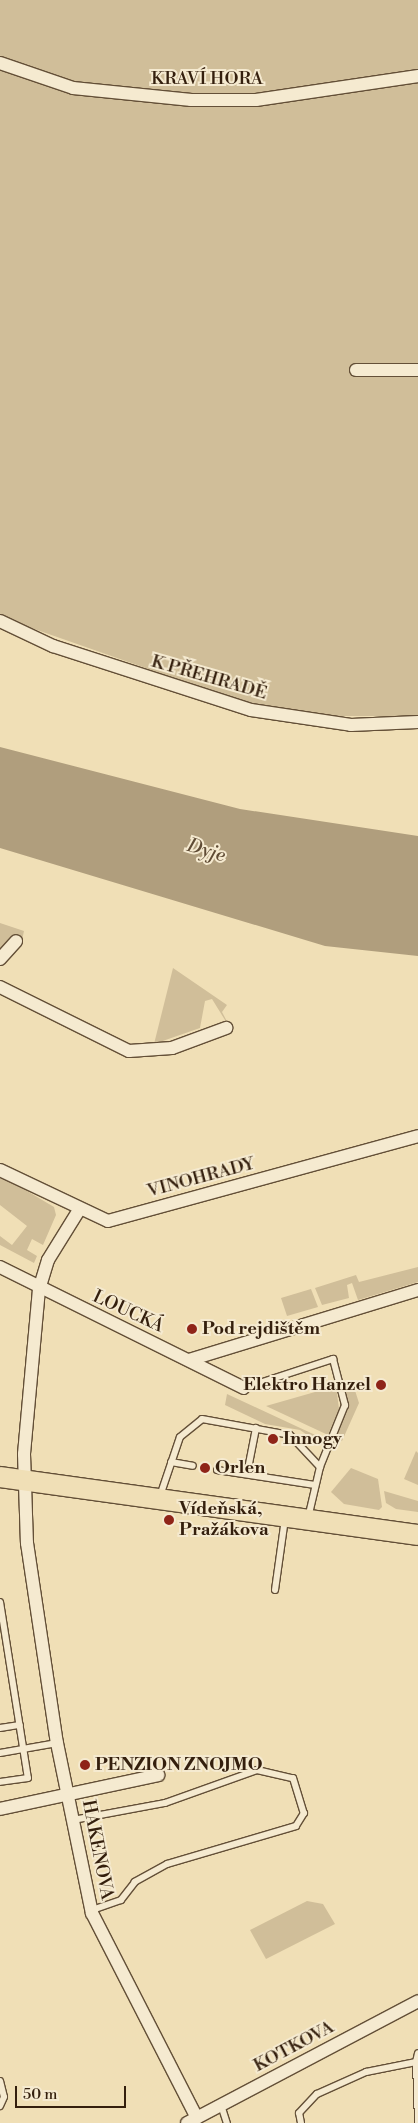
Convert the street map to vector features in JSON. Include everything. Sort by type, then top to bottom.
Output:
[{"type":"main road","points":[[0,1477],[24,1477],[418,1535]]},
{"type":"street","name":"KRAVÍ HORA","points":[[0,63],[74,88],[191,100],[256,100],[418,76]]},
{"type":"street","points":[[356,370],[418,370]]},
{"type":"street","name":"K PŘEHRADĚ","points":[[0,620],[53,646],[251,710],[333,723],[418,722]]},
{"type":"street","points":[[0,959],[16,941]]},
{"type":"street","points":[[0,987],[129,1051],[172,1048],[226,1028]]},
{"type":"street","name":"VINOHRADY","points":[[0,1170],[79,1210],[108,1221],[418,1136]]},
{"type":"street","name":"HAKENOVA","points":[[79,1210],[48,1260],[39,1289],[24,1477],[27,1543],[57,1743],[92,1910],[192,2120]]},
{"type":"street","name":"LOUCKÁ","points":[[0,1268],[39,1289],[244,1388]]},
{"type":"street","points":[[189,1360],[418,1290]]},
{"type":"street","points":[[0,1809],[68,1796],[158,1775]]},
{"type":"street","name":"KOTKOVA","points":[[192,2120],[418,2001]]},
{"type":"lane","name":"LOUCKÁ","points":[[244,1388],[333,1360],[345,1405],[320,1467],[308,1519]]},
{"type":"lane","points":[[160,1496],[183,1432],[202,1419],[290,1435],[320,1467]]},
{"type":"lane","points":[[247,1474],[256,1428]]},
{"type":"lane","points":[[171,1462],[193,1466]]},
{"type":"lane","points":[[217,1470],[315,1485]]},
{"type":"lane","points":[[275,1590],[286,1515]]},
{"type":"lane","points":[[0,1602],[28,1778],[0,1782]]},
{"type":"lane","points":[[0,1728],[20,1725]]},
{"type":"lane","points":[[0,1753],[57,1743]]},
{"type":"lane","points":[[73,1820],[165,1803],[257,1770],[293,1778],[304,1813],[296,1826],[167,1864],[136,1882],[121,1900],[92,1910]]},
{"type":"lane","points":[[418,2053],[416,2062],[418,2123]]},
{"type":"lane","points":[[300,2123],[299,2113],[317,2094],[366,2072],[416,2062]]},
{"type":"lane","points":[[0,2081],[4,2097],[0,2106]]},
{"type":"lane","points":[[221,2105],[226,2123]]},
{"type":"shaded area","points":[[0,0],[418,0],[418,716],[323,716],[237,700],[0,617]]},
{"type":"shaded area","points":[[0,923],[24,931],[21,945],[14,934],[0,950]]},
{"type":"shaded area","points":[[173,968],[227,1005],[222,1012],[233,1033],[212,999],[205,1001],[200,1028],[154,1044]]},
{"type":"shaded area","points":[[0,1175],[54,1207],[56,1215],[43,1245],[32,1239],[27,1250],[37,1256],[34,1263],[0,1245],[0,1236],[12,1245],[27,1226],[0,1205]]},
{"type":"shaded area","points":[[418,1267],[418,1282],[358,1300],[352,1283],[347,1285],[349,1298],[322,1305],[315,1288],[356,1275],[359,1282]]},
{"type":"shaded area","points":[[311,1289],[318,1307],[287,1316],[281,1298]]},
{"type":"shaded area","points":[[352,1381],[359,1403],[342,1441],[336,1438],[348,1409],[345,1383]]},
{"type":"shaded area","points":[[336,1386],[339,1409],[328,1435],[266,1406]]},
{"type":"shaded area","points":[[227,1394],[326,1440],[323,1446],[300,1430],[265,1424],[225,1405]]},
{"type":"shaded area","points":[[416,1451],[418,1453],[418,1485],[404,1479]]},
{"type":"shaded area","points":[[351,1468],[378,1479],[382,1507],[379,1510],[344,1504],[331,1492]]},
{"type":"shaded area","points":[[384,1491],[418,1501],[418,1512],[396,1509],[386,1503]]},
{"type":"shaded area","points":[[307,1901],[323,1904],[335,1924],[266,1959],[250,1930]]},
{"type":"water","name":"Dyje","points":[[0,747],[240,809],[418,836],[418,956],[325,946],[0,848]]},
{"type":"place","name":"Pod rejdištěm","points":[[192,1329]]},
{"type":"place","name":"Elektro Hanzel","points":[[381,1385]]},
{"type":"place","name":"Innogy","points":[[273,1439]]},
{"type":"place","name":"Orlen","points":[[205,1468]]},
{"type":"place","name":"Vídeňská, Pražákova","points":[[169,1520]]},
{"type":"place","name":"PENZION ZNOJMO","points":[[85,1765]]}]
